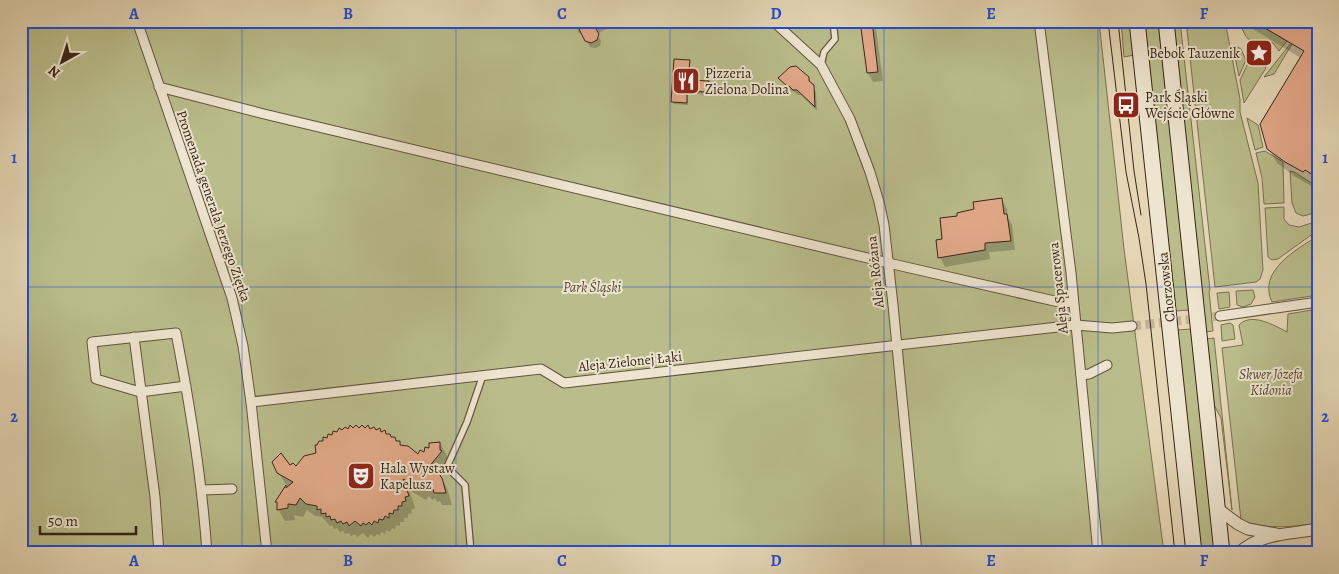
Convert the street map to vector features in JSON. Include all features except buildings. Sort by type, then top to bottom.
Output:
[{"type":"main road","name":"Chorzowska","points":[[1137,21],[1194,553]]},
{"type":"main road","name":"Chorzowska","points":[[1166,21],[1222,553]]},
{"type":"street","name":"Promenada generała Jerzego Ziętka","points":[[137,21],[232,298],[243,346],[251,402],[267,553]]},
{"type":"street","name":"Aleja Różana","points":[[773,21],[821,64],[850,119],[870,172],[884,225],[917,553]]},
{"type":"street","name":"Aleja Spacerowa","points":[[1039,21],[1071,273],[1098,553]]},
{"type":"street","points":[[159,86],[264,114],[888,262],[1063,303],[1073,302]]},
{"type":"street","points":[[1220,316],[1318,302]]},
{"type":"street","name":"Aleja Zielonej Łąki","points":[[251,402],[541,369],[564,383],[1076,325],[1112,328],[1132,326]]},
{"type":"street","points":[[186,386],[140,392],[96,379],[92,342],[176,333],[186,386],[202,490],[207,553]]},
{"type":"street","points":[[134,338],[155,497],[159,553]]},
{"type":"street","points":[[1081,375],[1089,374],[1107,365]]},
{"type":"street","points":[[202,490],[232,489]]},
{"type":"street","points":[[1218,509],[1248,529],[1277,534]]},
{"type":"street","points":[[1239,553],[1248,545],[1277,534],[1318,529]]},
{"type":"lane","points":[[821,64],[824,52],[835,39],[833,21]]},
{"type":"lane","points":[[471,553],[465,485],[447,467],[467,422],[483,376]]},
{"type":"green space","name":"Park Śląski","points":[[21,21],[1099,21],[1124,249],[1164,553],[21,553]]},
{"type":"green space","points":[[1121,21],[1130,21],[1134,55],[1124,57]]},
{"type":"green space","points":[[1144,21],[1158,21],[1190,310],[1176,311]]},
{"type":"green space","points":[[1173,21],[1180,21],[1210,290],[1213,331],[1206,332]]},
{"type":"green space","points":[[1186,21],[1225,21],[1240,99],[1240,112],[1258,183],[1263,270],[1260,279],[1256,282],[1215,287]]},
{"type":"green space","points":[[1228,21],[1245,21],[1251,24],[1254,21],[1287,41],[1279,51],[1273,43],[1261,48],[1248,39],[1242,28],[1229,28]]},
{"type":"green space","points":[[1291,43],[1274,74],[1264,77]]},
{"type":"green space","points":[[1236,46],[1241,49],[1246,60],[1239,76],[1233,47]]},
{"type":"green space","points":[[1257,59],[1266,68],[1244,103],[1240,80],[1249,61]]},
{"type":"green space","points":[[1247,118],[1258,125],[1263,147],[1255,150]]},
{"type":"green space","points":[[1265,151],[1283,162],[1284,203],[1264,204],[1262,178],[1256,153]]},
{"type":"green space","points":[[1290,171],[1318,187],[1318,212],[1303,216],[1296,213],[1292,203]]},
{"type":"green space","points":[[1284,207],[1284,219],[1289,225],[1299,227],[1318,221],[1318,230],[1278,259],[1272,260],[1268,257],[1265,208]]},
{"type":"green space","points":[[1318,236],[1318,295],[1272,302],[1269,291],[1270,280],[1274,271],[1290,254]]},
{"type":"green space","points":[[1253,290],[1255,297],[1251,304],[1243,307],[1237,305],[1236,291]]},
{"type":"green space","points":[[1229,292],[1230,307],[1219,309],[1217,293]]},
{"type":"green space","name":"Skwer Józefa Kidonia","points":[[1318,309],[1318,523],[1279,527],[1259,525],[1241,520],[1222,348],[1243,345],[1239,325],[1244,321],[1263,321],[1287,332],[1288,314]]},
{"type":"green space","points":[[1230,323],[1233,325],[1235,339],[1222,341],[1221,325]]},
{"type":"green space","points":[[1191,329],[1215,553],[1201,553],[1200,548],[1177,330]]},
{"type":"green space","points":[[1214,338],[1232,510],[1221,418],[1214,405],[1207,339]]},
{"type":"tunnel","points":[[1132,326],[1220,316]]},
{"type":"tram line","points":[[1108,21],[1126,172],[1146,284],[1175,553]]},
{"type":"tram line","points":[[1118,21],[1134,171],[1141,215]]},
{"type":"place","name":"Bebok Tauzenik","points":[[1259,53]]},
{"type":"place","name":"Pizzeria Zielona Dolina","points":[[686,81]]},
{"type":"place","name":"Park Śląski Wejście Główne","points":[[1126,105]]},
{"type":"place","name":"Hala Wystaw Kapelusz","points":[[361,476]]}]
